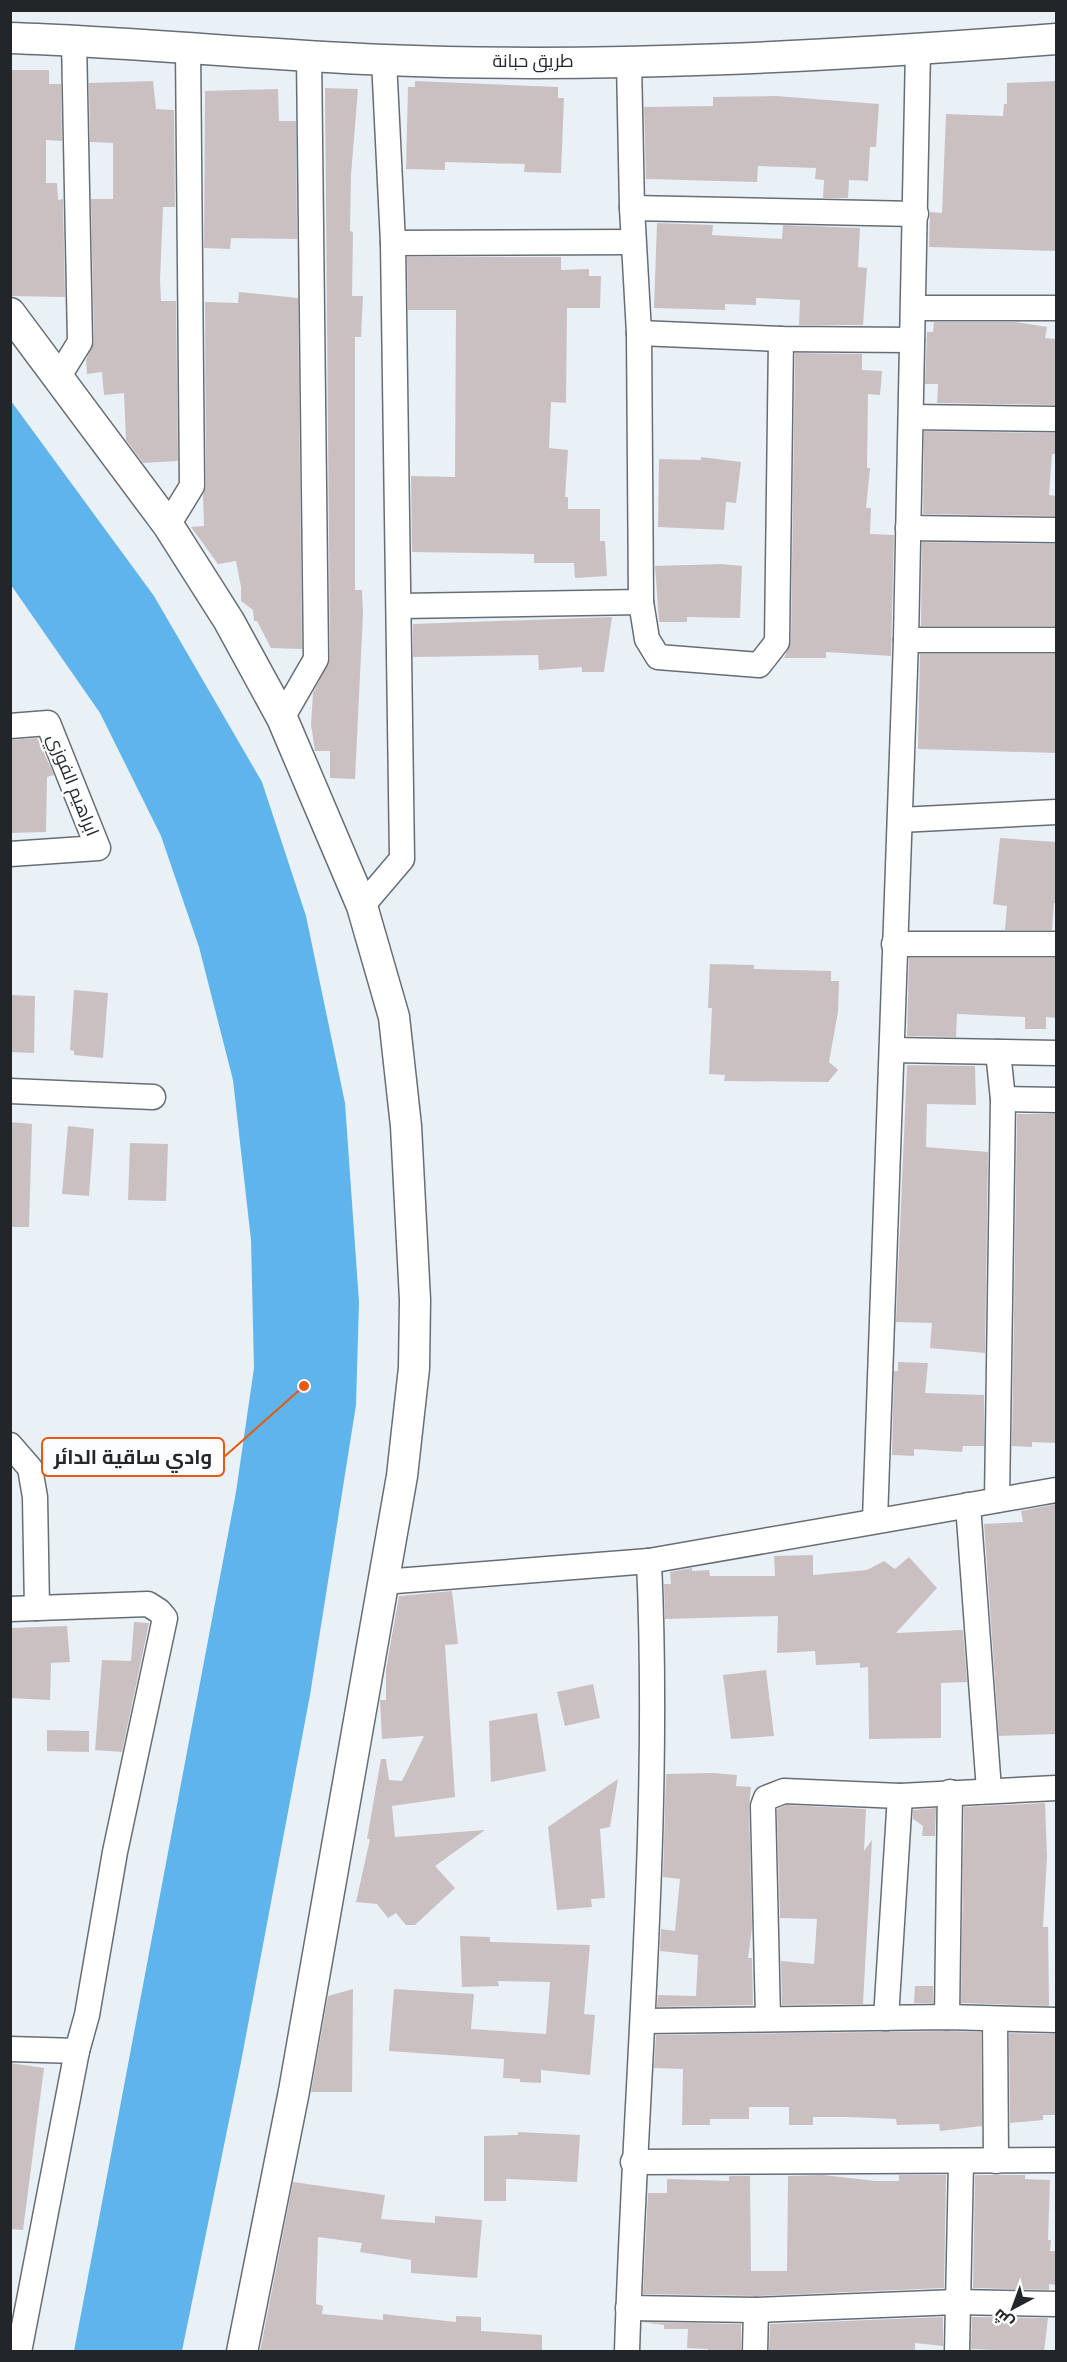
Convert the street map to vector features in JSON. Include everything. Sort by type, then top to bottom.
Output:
[{"type":"street","name":"طريق حبانة","points":[[10,38],[384,60],[629,62],[918,50],[1056,39]]},
{"type":"street","points":[[59,376],[80,342],[74,40]]},
{"type":"street","points":[[168,525],[192,486],[188,47]]},
{"type":"street","points":[[875,1520],[906,640],[918,50]]},
{"type":"street","points":[[282,718],[316,659],[309,55]]},
{"type":"street","points":[[362,906],[402,859],[393,243],[384,60]]},
{"type":"street","points":[[629,62],[633,243],[639,333],[641,602],[646,639],[658,657],[759,665],[777,642],[781,339]]},
{"type":"street","points":[[632,208],[916,214]]},
{"type":"street","points":[[393,243],[633,243]]},
{"type":"street","points":[[914,308],[1056,308]]},
{"type":"street","points":[[10,313],[168,525],[230,621],[282,718],[362,906],[394,1017],[406,1126],[415,1300],[414,1368],[402,1476],[294,2091],[242,2352]]},
{"type":"street","points":[[639,333],[781,339],[912,340]]},
{"type":"street","points":[[912,417],[1056,419]]},
{"type":"street","points":[[908,528],[1056,530]]},
{"type":"street","points":[[400,606],[641,602]]},
{"type":"street","points":[[906,640],[1056,640]]},
{"type":"street","name":"ابراهيم الفوزي","points":[[10,726],[48,723],[98,848],[10,854]]},
{"type":"street","points":[[900,820],[1056,812]]},
{"type":"street","points":[[894,944],[1056,944]]},
{"type":"street","points":[[892,1050],[1056,1053]]},
{"type":"street","points":[[997,1500],[1003,1099],[998,1052]]},
{"type":"street","points":[[10,1091],[153,1097]]},
{"type":"street","points":[[1003,1099],[1056,1100]]},
{"type":"street","points":[[10,1445],[30,1468],[35,1497],[37,1608]]},
{"type":"street","points":[[383,1582],[649,1561],[1056,1490]]},
{"type":"street","points":[[968,1505],[989,1790]]},
{"type":"street","points":[[627,2352],[633,2162],[644,2021],[651,1836],[653,1646],[649,1561]]},
{"type":"street","points":[[10,1609],[148,1604],[165,1618],[115,1852],[87,2015],[77,2051],[19,2352]]},
{"type":"street","points":[[768,2018],[763,1806],[766,1798],[784,1791],[900,1796],[1056,1788]]},
{"type":"street","points":[[947,2017],[950,1792]]},
{"type":"street","points":[[886,2018],[900,1796]]},
{"type":"street","points":[[644,2021],[947,2017],[1056,2020]]},
{"type":"street","points":[[995,2019],[996,2161]]},
{"type":"street","points":[[10,2049],[77,2051]]},
{"type":"street","points":[[633,2162],[1056,2160]]},
{"type":"street","points":[[957,2352],[961,2162]]},
{"type":"street","points":[[628,2308],[756,2310],[957,2302],[1056,2304]]},
{"type":"street","points":[[755,2352],[756,2310]]},
{"type":"water","points":[[11,401],[154,596],[262,782],[306,916],[345,1103],[359,1302],[356,1405],[310,1695],[241,2062],[182,2351],[74,2351],[236,1492],[254,1368],[251,1240],[233,1080],[199,947],[161,836],[100,713],[11,585]]},
{"type":"building","points":[[10,70],[49,70],[49,84],[61,84],[62,141],[46,140],[46,183],[57,183],[58,200],[63,199],[65,297],[10,296]]},
{"type":"building","points":[[153,81],[156,109],[174,110],[175,207],[163,207],[160,280],[161,301],[176,301],[178,461],[143,463],[126,440],[124,393],[104,395],[102,372],[87,374],[86,360],[94,342],[91,199],[113,199],[113,143],[90,142],[89,83]]},
{"type":"building","points":[[415,81],[558,87],[558,98],[564,98],[561,173],[524,172],[525,164],[445,162],[445,170],[406,169],[408,87],[415,87]]},
{"type":"building","points":[[1056,81],[1056,251],[929,247],[930,212],[942,213],[946,114],[1003,116],[1004,104],[1007,104],[1007,83]]},
{"type":"building","points":[[325,88],[358,89],[351,175],[350,231],[353,232],[352,296],[363,296],[361,337],[355,337],[355,590],[362,590],[363,614],[355,779],[330,778],[330,751],[315,751],[311,725],[313,693],[330,659]]},
{"type":"building","points":[[278,89],[279,121],[296,121],[297,239],[231,238],[230,249],[204,248],[205,91]]},
{"type":"building","points":[[776,96],[879,104],[876,147],[870,147],[868,181],[849,180],[848,198],[823,198],[824,180],[815,179],[816,168],[758,166],[757,182],[646,179],[644,107],[713,106],[713,97]]},
{"type":"building","points":[[657,223],[713,225],[712,235],[782,239],[783,225],[860,228],[858,267],[867,268],[863,325],[799,325],[800,300],[756,298],[756,305],[725,304],[725,310],[654,308]]},
{"type":"building","points":[[407,257],[561,257],[561,270],[589,269],[589,276],[601,276],[600,308],[567,308],[566,403],[551,402],[549,448],[568,450],[565,497],[568,497],[568,509],[600,509],[600,541],[605,541],[607,576],[575,578],[574,563],[534,563],[534,554],[412,552],[411,476],[455,477],[456,310],[408,310]]},
{"type":"building","points":[[239,292],[298,298],[302,649],[271,648],[257,621],[254,621],[253,610],[241,601],[236,561],[218,564],[191,527],[204,526],[203,495],[206,486],[205,302],[238,303]]},
{"type":"building","points":[[934,322],[1016,322],[1047,327],[1045,338],[1056,339],[1056,405],[937,403],[938,384],[925,384],[927,332],[933,332]]},
{"type":"building","points":[[795,353],[862,354],[862,370],[882,371],[880,395],[868,394],[867,468],[870,468],[866,508],[871,508],[870,534],[894,535],[891,656],[826,652],[826,658],[784,658],[791,642]]},
{"type":"building","points":[[924,431],[1056,433],[1056,454],[1052,454],[1049,495],[1056,496],[1056,516],[923,514]]},
{"type":"building","points":[[701,457],[741,462],[736,503],[726,502],[724,530],[658,527],[659,459],[701,460]]},
{"type":"building","points":[[922,542],[1056,544],[1056,626],[921,626]]},
{"type":"building","points":[[721,564],[742,566],[740,618],[687,617],[687,622],[659,622],[655,566]]},
{"type":"building","points":[[612,617],[604,672],[582,672],[582,667],[539,670],[538,655],[413,657],[413,624]]},
{"type":"building","points":[[920,654],[1056,654],[1056,753],[918,749]]},
{"type":"building","points":[[37,738],[54,775],[47,777],[46,832],[10,833],[10,740]]},
{"type":"building","points":[[1000,838],[1056,842],[1056,903],[1054,903],[1052,930],[1005,930],[1007,906],[993,904]]},
{"type":"building","points":[[909,958],[1056,958],[1056,1018],[1046,1017],[1046,1029],[1025,1029],[1025,1017],[957,1014],[956,1037],[907,1036]]},
{"type":"building","points":[[710,964],[754,965],[754,969],[831,971],[831,981],[839,981],[838,1012],[829,1062],[838,1070],[828,1082],[724,1081],[725,1075],[709,1074],[712,1008],[708,1008]]},
{"type":"building","points":[[74,990],[108,993],[103,1058],[74,1055],[74,1051],[70,1050]]},
{"type":"building","points":[[10,995],[35,996],[34,1053],[10,1052]]},
{"type":"building","points":[[907,1065],[975,1066],[976,1105],[927,1104],[926,1147],[988,1152],[985,1353],[930,1348],[932,1323],[896,1322]]},
{"type":"building","points":[[1017,1114],[1056,1114],[1056,1434],[1055,1443],[1032,1442],[1032,1447],[1012,1446]]},
{"type":"building","points":[[10,1122],[32,1124],[29,1227],[10,1227]]},
{"type":"building","points":[[68,1126],[94,1129],[89,1196],[62,1194]]},
{"type":"building","points":[[130,1143],[168,1144],[166,1201],[128,1200]]},
{"type":"building","points":[[898,1362],[928,1363],[925,1393],[984,1395],[984,1446],[963,1446],[962,1452],[914,1449],[914,1456],[892,1455],[894,1371],[898,1371]]},
{"type":"building","points":[[1056,1504],[1056,1734],[999,1736],[984,1524],[1023,1522],[1021,1511]]},
{"type":"building","points":[[813,1555],[813,1575],[867,1570],[884,1561],[895,1569],[909,1557],[937,1588],[896,1633],[963,1630],[967,1682],[941,1683],[941,1738],[869,1739],[868,1667],[860,1668],[860,1663],[816,1665],[815,1651],[777,1653],[778,1616],[665,1619],[664,1584],[671,1584],[670,1572],[692,1568],[692,1571],[709,1570],[710,1576],[775,1576],[774,1556]]},
{"type":"building","points":[[452,1591],[458,1644],[445,1645],[455,1797],[392,1806],[395,1837],[485,1830],[435,1866],[455,1888],[415,1925],[406,1925],[396,1913],[388,1918],[377,1904],[356,1902],[370,1839],[367,1839],[381,1759],[386,1759],[389,1780],[402,1781],[424,1736],[382,1739],[380,1700],[386,1700],[386,1669],[399,1596]]},
{"type":"building","points":[[134,1622],[149,1623],[122,1752],[95,1750],[102,1660],[131,1661]]},
{"type":"building","points":[[67,1626],[70,1662],[51,1663],[50,1700],[10,1698],[10,1628]]},
{"type":"building","points":[[766,1670],[774,1736],[731,1739],[723,1675]]},
{"type":"building","points":[[593,1684],[600,1718],[565,1726],[557,1692]]},
{"type":"building","points":[[537,1713],[546,1771],[491,1782],[489,1721]]},
{"type":"building","points":[[47,1730],[89,1731],[89,1752],[47,1751]]},
{"type":"building","points":[[666,1774],[737,1775],[736,1786],[751,1787],[749,1806],[752,1928],[748,1958],[752,1958],[753,2005],[657,2007],[658,1995],[696,1996],[698,1955],[660,1951],[661,1929],[675,1931],[680,1879],[663,1877]]},
{"type":"building","points":[[618,1779],[610,1827],[600,1829],[605,1898],[591,1899],[592,1907],[557,1910],[548,1827]]},
{"type":"building","points":[[1045,1803],[1047,1857],[1043,1927],[1048,1927],[1049,2006],[961,2003],[964,1807]]},
{"type":"building","points":[[786,1805],[866,1809],[864,1851],[872,1840],[863,2004],[782,2005],[781,1961],[814,1964],[817,1919],[780,1918],[777,1809]]},
{"type":"building","points":[[936,1808],[935,1836],[922,1836],[923,1826],[913,1819],[913,1810]]},
{"type":"building","points":[[460,1936],[490,1937],[490,1942],[590,1945],[584,2014],[595,2015],[590,2075],[541,2070],[541,2083],[520,2082],[520,2079],[503,2078],[504,2059],[389,2051],[394,1989],[474,1994],[471,2029],[546,2034],[550,1982],[498,1981],[499,1986],[462,1987]]},
{"type":"building","points":[[915,1986],[933,1986],[933,2003],[914,2003]]},
{"type":"building","points":[[353,1989],[352,2092],[311,2092],[328,1996]]},
{"type":"building","points":[[981,2032],[982,2126],[940,2131],[939,2124],[897,2125],[896,2119],[848,2117],[813,2117],[813,2125],[789,2125],[789,2107],[749,2107],[749,2119],[710,2119],[710,2125],[682,2125],[683,2069],[654,2068],[656,2035]]},
{"type":"building","points":[[1009,2033],[1056,2034],[1056,2115],[1043,2115],[1043,2120],[1010,2123]]},
{"type":"building","points":[[10,2063],[44,2068],[23,2230],[10,2229]]},
{"type":"building","points":[[518,2132],[580,2135],[577,2182],[506,2179],[506,2201],[484,2201],[484,2136],[518,2135]]},
{"type":"building","points":[[823,2175],[876,2181],[899,2181],[899,2175],[946,2175],[944,2288],[756,2296],[643,2294],[648,2193],[667,2193],[667,2179],[729,2181],[729,2176],[750,2176],[751,2271],[787,2271],[788,2176]]},
{"type":"building","points":[[975,2175],[1025,2175],[1025,2179],[1050,2180],[1048,2240],[1051,2240],[1050,2251],[1056,2251],[1056,2285],[1049,2284],[1049,2290],[973,2288]]},
{"type":"building","points":[[293,2182],[385,2195],[381,2219],[435,2223],[435,2216],[482,2220],[477,2278],[411,2273],[411,2260],[360,2252],[362,2243],[318,2237],[316,2304],[323,2306],[322,2314],[383,2320],[383,2314],[456,2322],[456,2316],[481,2317],[481,2331],[542,2335],[542,2352],[260,2352]]},
{"type":"building","points":[[943,2317],[943,2346],[915,2343],[915,2352],[769,2352],[770,2324]]},
{"type":"building","points":[[972,2317],[1048,2318],[1044,2352],[971,2349]]},
{"type":"building","points":[[642,2322],[741,2324],[741,2352],[708,2352],[708,2349],[687,2348],[688,2329],[664,2329],[664,2325]]},
{"type":"place","name":"وادي ساقية الدائر","points":[[304,1386]]}]
